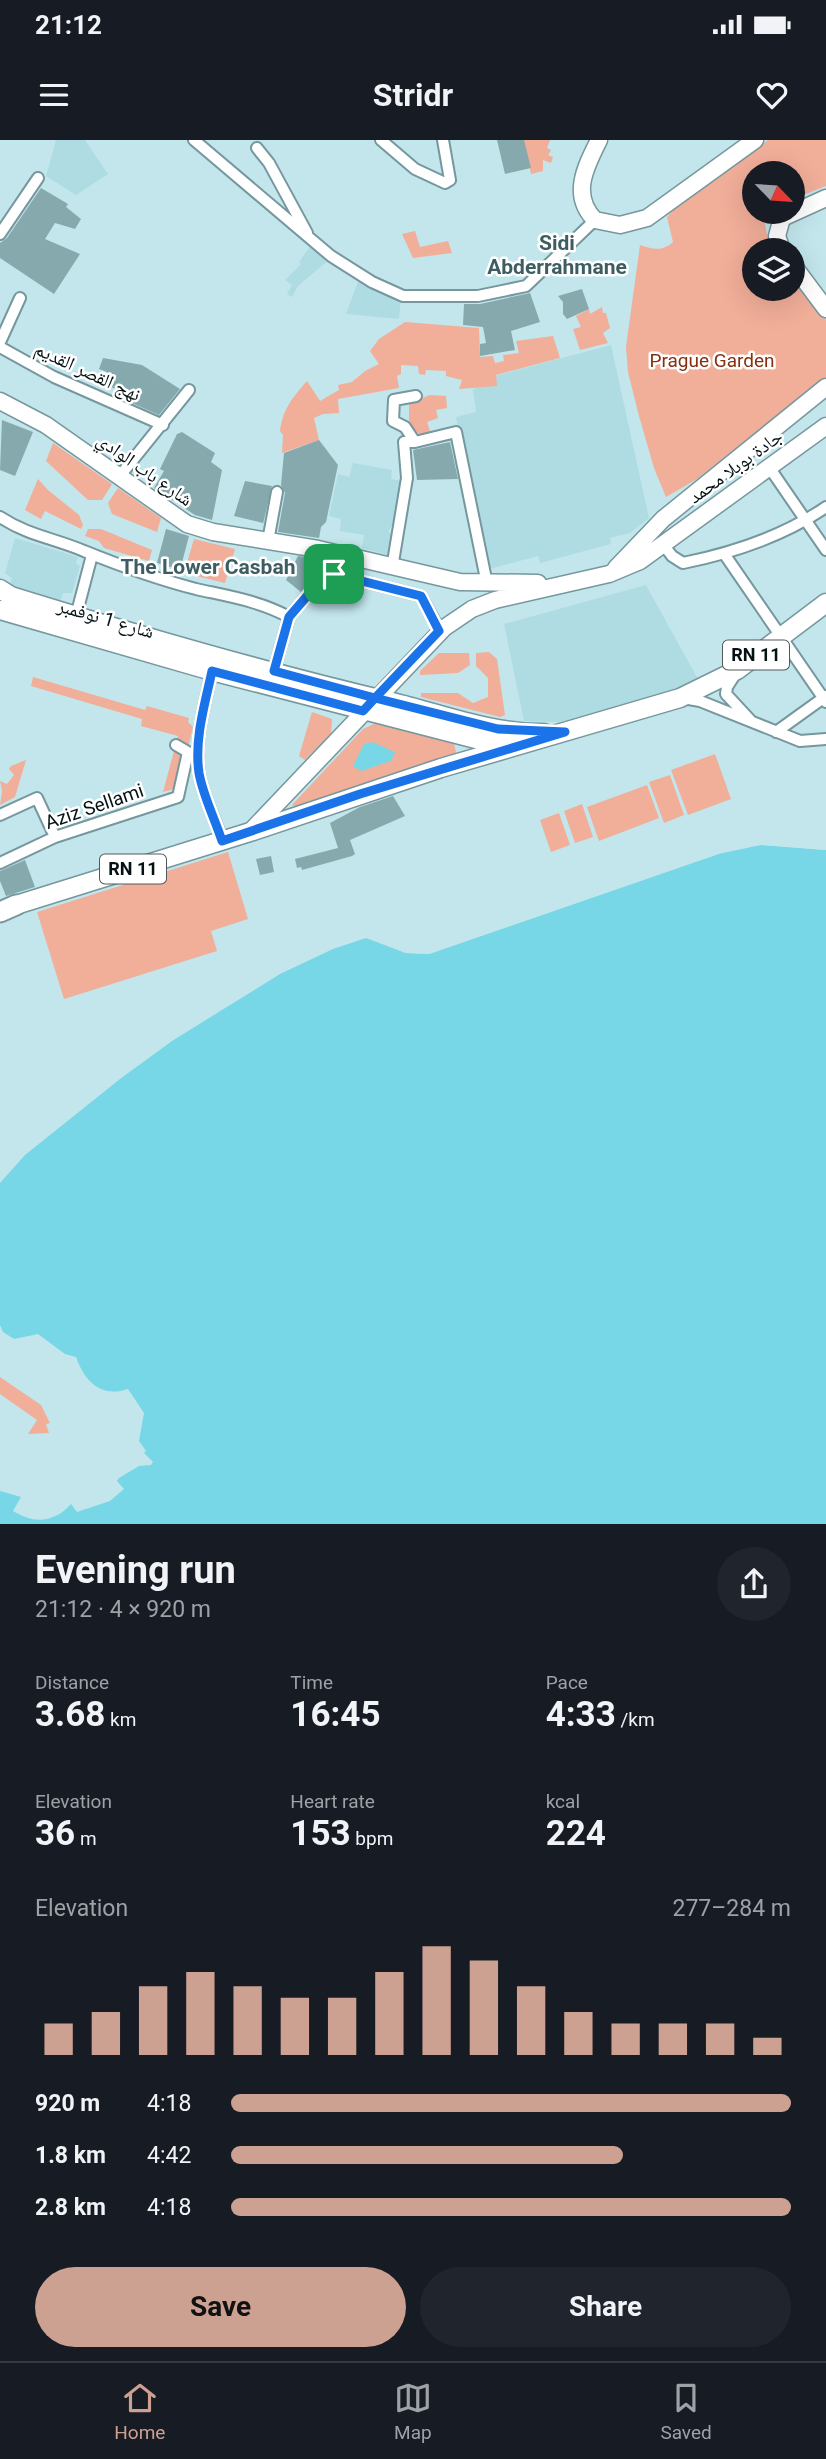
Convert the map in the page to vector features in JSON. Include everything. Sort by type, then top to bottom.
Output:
[{"type":"main road","points":[[0,589],[11,596],[76,616],[274,671],[442,732],[456,739],[459,748],[454,760],[441,768]]},
{"type":"main road","name":"RN 11","points":[[5,907],[222,841],[441,768],[680,698],[740,668],[826,603]]},
{"type":"main road","name":"شارع 1 نوفمبر","points":[[0,611],[207,669],[369,705]]},
{"type":"main road","points":[[369,705],[498,729],[565,732]]},
{"type":"main road","points":[[442,732],[510,747]]},
{"type":"street","points":[[194,140],[311,240],[359,274],[403,296],[491,295],[532,283],[596,219]]},
{"type":"street","points":[[380,140],[415,169],[440,182],[450,180],[443,140]]},
{"type":"street","points":[[599,140],[582,180],[585,205],[596,219],[625,225],[647,218],[755,140]]},
{"type":"street","points":[[257,148],[311,240]]},
{"type":"street","points":[[0,234],[38,178]]},
{"type":"street","points":[[778,238],[782,218],[826,198]]},
{"type":"street","points":[[805,281],[826,309]]},
{"type":"street","points":[[0,345],[20,298]]},
{"type":"street","name":"نهج القصر القديم","points":[[0,345],[54,377],[163,425]]},
{"type":"street","points":[[609,575],[658,523],[826,387]]},
{"type":"street","points":[[119,477],[189,390]]},
{"type":"street","points":[[415,396],[395,398],[392,419],[405,427],[415,442]]},
{"type":"street","name":"شارع باب الوادي","points":[[0,401],[46,425],[187,524],[213,532],[337,554],[460,582],[567,582]]},
{"type":"street","name":"جادة بوبلا محمد","points":[[567,582],[609,575],[640,561],[826,426]]},
{"type":"street","points":[[392,568],[407,478],[404,442],[456,432],[488,584]]},
{"type":"street","points":[[769,467],[826,550]]},
{"type":"street","points":[[268,541],[277,492]]},
{"type":"street","points":[[658,523],[657,540],[666,542],[672,556],[682,564],[725,555],[806,521],[826,506]]},
{"type":"street","points":[[0,516],[32,535],[163,580],[262,605],[289,617]]},
{"type":"street","points":[[334,574],[337,554]]},
{"type":"street","points":[[76,616],[92,555]]},
{"type":"street","points":[[725,555],[825,698],[776,732]]},
{"type":"street","points":[[274,671],[289,617],[320,581],[334,574],[421,596],[439,631]]},
{"type":"street","points":[[250,832],[439,631],[472,609],[495,600],[567,582]]},
{"type":"street","points":[[740,668],[727,687],[726,694],[754,724]]},
{"type":"street","points":[[207,669],[198,758],[200,775],[222,841]]},
{"type":"street","points":[[680,698],[700,701],[800,741],[826,739]]},
{"type":"street","name":"Aziz Sellami","points":[[0,863],[55,837],[178,797],[188,752],[176,745]]},
{"type":"street","points":[[0,815],[37,798],[55,837]]},
{"type":"shaded area","points":[[56,140],[85,140],[108,174],[76,195],[46,176]]},
{"type":"shaded area","points":[[312,244],[330,259],[298,286],[292,297],[287,294],[292,285],[285,280],[301,264],[299,262]]},
{"type":"shaded area","points":[[359,279],[401,298],[399,319],[346,314]]},
{"type":"shaded area","points":[[611,345],[649,518],[630,533],[610,538],[611,544],[540,563],[538,556],[486,570],[456,417],[476,412],[473,390],[495,376]]},
{"type":"shaded area","points":[[353,463],[392,470],[391,479],[402,481],[395,520],[388,532],[392,534],[388,555],[362,548],[364,535],[340,531],[341,519],[329,516],[338,474],[349,477]]},
{"type":"shaded area","points":[[15,538],[78,557],[76,564],[80,566],[72,593],[63,593],[60,602],[9,586],[12,578],[5,573]]},
{"type":"shaded area","points":[[646,585],[699,681],[694,685],[559,722],[524,721],[504,624]]},
{"type":"green space","points":[[524,140],[550,140],[547,148],[551,150],[548,155],[553,157],[551,163],[543,160],[543,171],[531,174]]},
{"type":"green space","name":"Prague Garden","points":[[768,140],[826,140],[826,186],[805,194],[805,161],[742,161],[742,224],[765,224],[768,238],[742,238],[742,301],[805,301],[805,294],[826,320],[826,377],[697,479],[666,497],[654,468],[639,416],[628,372],[626,347],[640,245],[661,248],[673,242],[667,217],[679,204]]},
{"type":"green space","points":[[415,231],[420,247],[448,241],[452,253],[413,258],[402,234]]},
{"type":"green space","points":[[602,307],[610,328],[603,333],[608,343],[580,350],[573,329],[581,327],[576,316],[589,309],[590,314]]},
{"type":"green space","points":[[405,322],[479,328],[480,357],[493,356],[495,363],[504,361],[503,355],[519,353],[516,341],[553,336],[560,358],[496,375],[497,386],[459,389],[462,380],[446,376],[446,371],[426,370],[425,375],[419,374],[418,366],[401,365],[401,374],[397,376],[399,388],[338,399],[339,413],[323,414],[314,418],[319,440],[282,453],[283,435],[280,431],[283,416],[307,381],[320,401],[339,390],[338,385],[352,382],[379,364],[370,351],[379,339]]},
{"type":"green space","points":[[430,395],[446,396],[447,408],[436,410],[438,418],[427,422],[431,434],[423,437],[409,425],[409,403]]},
{"type":"green space","points":[[53,443],[112,484],[102,500],[88,500],[46,461]]},
{"type":"green space","points":[[38,479],[79,515],[83,525],[81,529],[45,511],[41,519],[25,510]]},
{"type":"green space","points":[[118,488],[161,518],[157,532],[112,514],[108,503]]},
{"type":"green space","points":[[88,529],[101,529],[152,550],[149,561],[104,548],[99,541],[85,536]]},
{"type":"green space","points":[[194,539],[235,549],[225,583],[184,573]]},
{"type":"green space","points":[[489,652],[497,659],[505,715],[500,717],[421,697],[421,693],[458,693],[473,703],[488,697],[488,678],[476,666],[476,653]]},
{"type":"green space","points":[[439,653],[469,653],[470,665],[458,673],[420,675],[420,671]]},
{"type":"green space","points":[[33,677],[145,710],[147,706],[189,718],[188,722],[193,727],[178,788],[163,792],[178,736],[141,726],[142,719],[31,686]]},
{"type":"green space","points":[[312,712],[332,719],[331,734],[305,760],[299,756]]},
{"type":"green space","points":[[376,723],[453,740],[456,752],[454,757],[299,808],[292,805],[363,729]]},
{"type":"green space","points":[[715,754],[731,799],[688,815],[671,770]]},
{"type":"green space","points":[[26,760],[15,797],[0,805],[0,781],[7,784],[14,775],[9,769],[11,766]]},
{"type":"green space","points":[[670,775],[684,815],[664,823],[649,782]]},
{"type":"green space","points":[[647,785],[659,818],[599,841],[587,807]]},
{"type":"green space","points":[[582,804],[593,837],[575,843],[564,811]]},
{"type":"green space","points":[[559,813],[570,845],[551,852],[540,820]]},
{"type":"green space","points":[[228,852],[248,919],[211,931],[217,951],[64,999],[37,912]]},
{"type":"green space","points":[[0,1377],[41,1405],[50,1423],[46,1424],[49,1433],[28,1434],[37,1420],[0,1394]]},
{"type":"water","points":[[372,742],[395,752],[391,761],[361,771],[353,766],[364,744]]},
{"type":"water","points":[[761,845],[826,850],[826,1524],[0,1524],[0,1491],[21,1497],[13,1511],[29,1518],[43,1520],[58,1515],[71,1504],[77,1512],[110,1501],[124,1489],[117,1481],[119,1478],[139,1466],[151,1465],[153,1462],[144,1453],[146,1451],[139,1441],[144,1413],[128,1389],[110,1391],[95,1386],[84,1374],[76,1357],[65,1354],[38,1334],[14,1339],[3,1332],[0,1325],[0,1183],[25,1155],[172,1041],[280,974],[333,949],[366,938],[406,953],[429,954],[718,854]]},
{"type":"pier","points":[[761,841],[826,846],[826,850],[761,845],[736,848],[429,954],[406,953],[362,936],[367,935],[406,950],[429,951],[717,850]]},
{"type":"building","points":[[497,140],[524,140],[531,168],[505,174]]},
{"type":"building","points":[[41,188],[68,204],[66,207],[81,219],[75,229],[55,223],[45,239],[80,254],[54,294],[0,258],[0,243],[7,238]]},
{"type":"building","points":[[582,289],[589,309],[567,319],[563,314],[563,302],[558,296]]},
{"type":"building","points":[[530,293],[540,322],[511,331],[515,350],[480,356],[480,344],[486,343],[483,327],[463,325],[464,304],[480,304]]},
{"type":"building","points":[[103,358],[142,365],[180,389],[159,415],[125,400],[127,392],[103,385],[107,372],[99,369]]},
{"type":"building","points":[[2,420],[33,432],[15,476],[0,470]]},
{"type":"building","points":[[182,432],[215,453],[211,462],[222,470],[212,520],[195,515],[154,488],[164,471],[160,469],[177,434]]},
{"type":"building","points":[[319,440],[338,465],[326,522],[321,527],[319,538],[278,532],[285,493],[281,485],[284,453]]},
{"type":"building","points":[[450,442],[458,479],[417,480],[413,450]]},
{"type":"building","points":[[245,481],[272,486],[262,528],[263,523],[234,516]]},
{"type":"building","points":[[166,529],[189,536],[180,570],[157,563]]},
{"type":"building","points":[[298,556],[310,558],[308,563],[320,571],[301,592],[286,580]]},
{"type":"building","points":[[393,796],[405,816],[350,840],[355,854],[302,870],[301,867],[297,868],[295,859],[338,848],[330,823],[360,807]]},
{"type":"building","points":[[271,856],[274,872],[260,875],[256,859]]},
{"type":"building","points":[[25,860],[35,887],[6,896],[0,881],[0,871]]},
{"type":"district","name":"Sidi Abderrahmane","points":[[557,255]]},
{"type":"district","name":"The Lower Casbah","points":[[208,567]]},
{"type":"route","points":[[334,574],[320,581],[289,617],[274,671],[375,698],[363,711],[212,671],[199,737],[198,758],[200,775],[222,841],[441,768],[565,732],[516,732],[498,729],[375,698],[439,631],[421,596],[334,574]]}]
